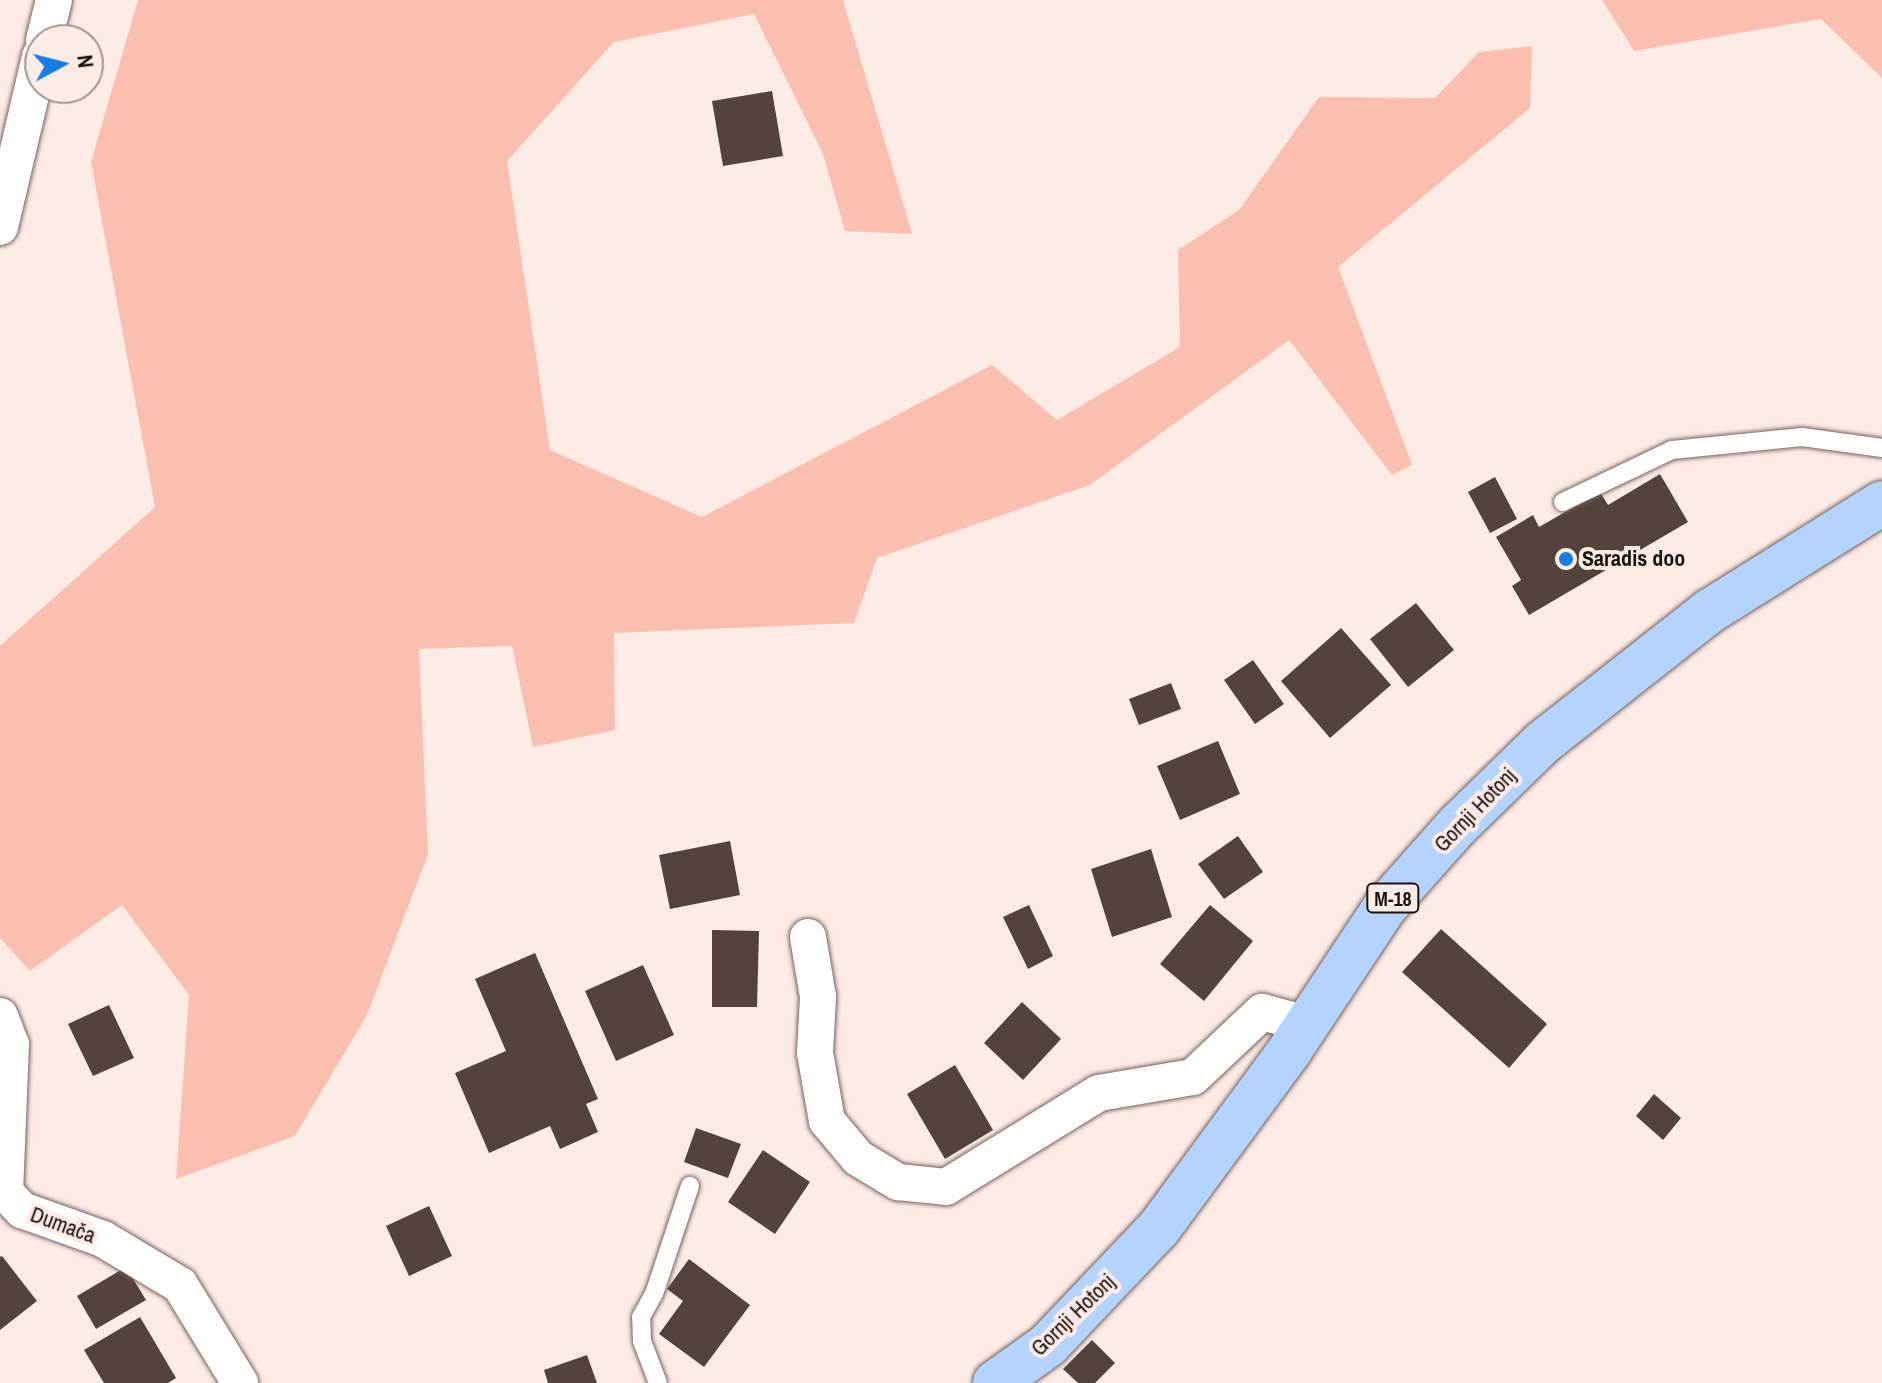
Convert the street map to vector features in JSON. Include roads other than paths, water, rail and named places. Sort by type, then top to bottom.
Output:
[{"type":"main road","name":"Gornji Hotonj","points":[[995,1383],[1048,1345],[1159,1228],[1307,1024],[1385,907],[1457,826],[1542,743],[1710,611],[1882,503]]},
{"type":"street","points":[[48,24],[54,0]]},
{"type":"street","points":[[0,227],[29,104]]},
{"type":"street","points":[[808,937],[818,997],[815,1053],[827,1121],[858,1158],[898,1182],[946,1187],[1099,1093],[1157,1079],[1193,1077],[1262,1012],[1307,1024]]},
{"type":"street","name":"Dumača","points":[[0,1016],[11,1044],[5,1192],[22,1210],[103,1239],[180,1285],[240,1383]]},
{"type":"lane","points":[[1563,502],[1685,448],[1802,437],[1882,448]]},
{"type":"lane","points":[[658,1383],[642,1341],[641,1317],[654,1294],[690,1186]]},
{"type":"place","name":"Saradis doo","points":[[1566,559]]}]
